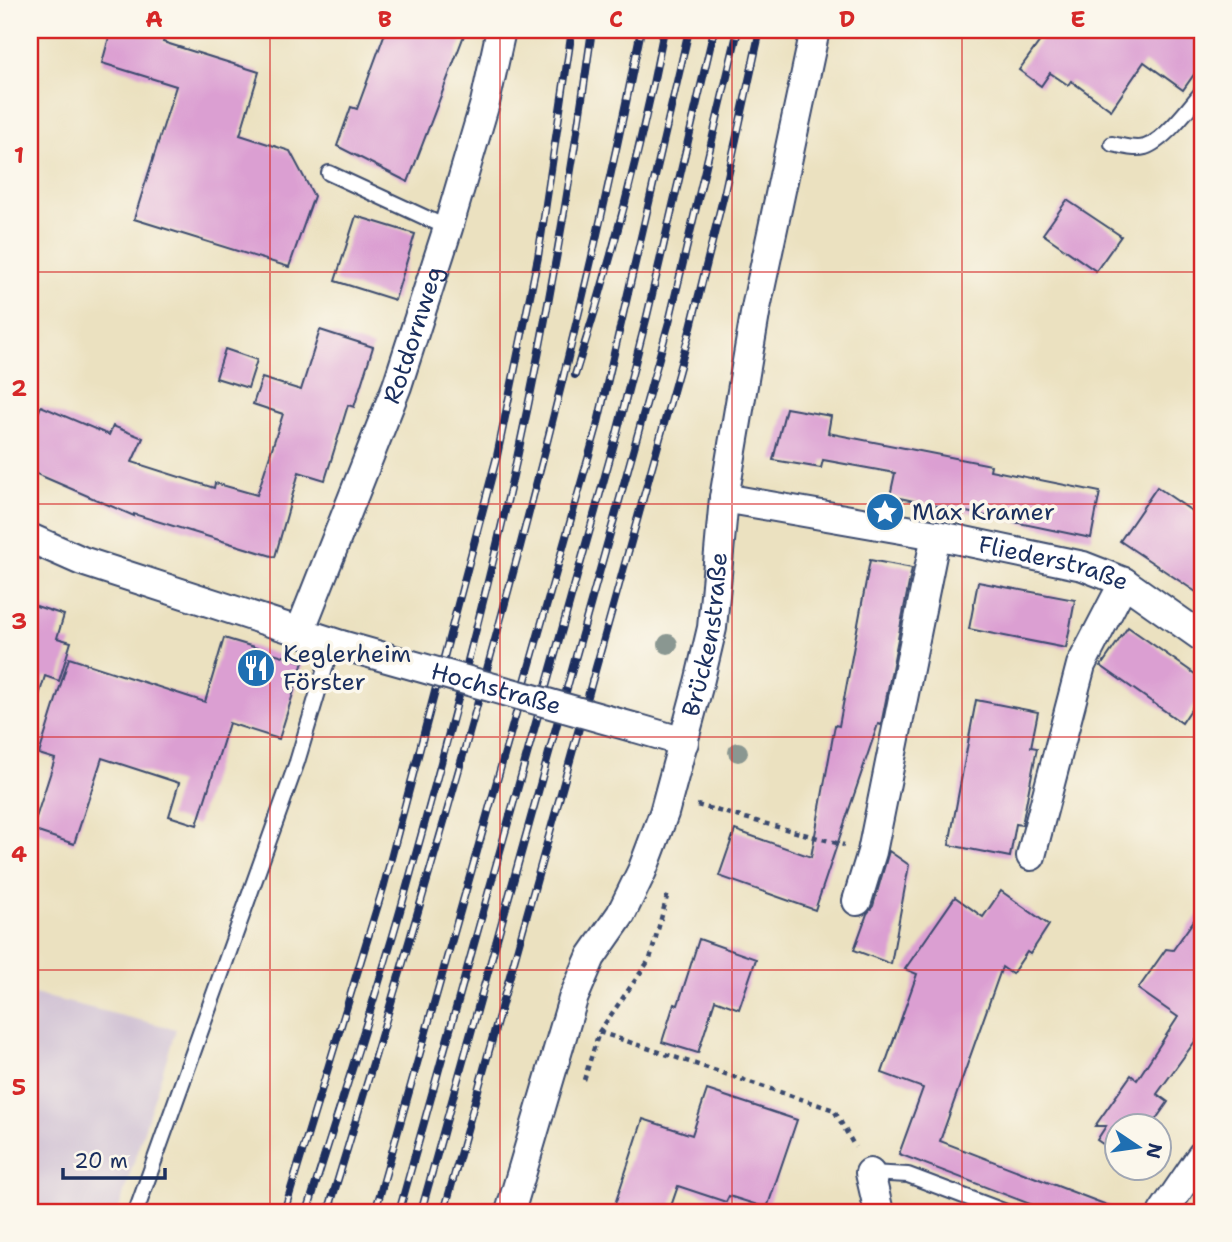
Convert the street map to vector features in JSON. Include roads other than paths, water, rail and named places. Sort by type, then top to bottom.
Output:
[{"type":"street","name":"Rotdornweg","points":[[300,631],[397,386],[485,103],[501,30]]},
{"type":"street","name":"Brückenstraße","points":[[510,1212],[573,999],[591,957],[621,915],[642,871],[664,813],[684,742],[712,628],[724,498],[756,309],[815,30]]},
{"type":"street","name":"Fliederstraße","points":[[724,498],[936,535],[1083,566],[1124,582],[1202,637]]},
{"type":"street","points":[[858,901],[872,852],[936,535]]},
{"type":"street","name":"Hochstraße","points":[[30,538],[82,561],[337,643],[684,742]]},
{"type":"street","points":[[1031,856],[1081,664],[1124,582]]},
{"type":"street","points":[[1163,1212],[1202,1155]]},
{"type":"street","points":[[870,1173],[879,1212]]},
{"type":"lane","points":[[1112,144],[1131,148],[1146,147],[1158,140],[1202,92]]},
{"type":"lane","points":[[329,173],[448,228]]},
{"type":"lane","points":[[137,1209],[337,643]]},
{"type":"lane","points":[[870,1173],[908,1175],[1006,1212]]},
{"type":"railway","points":[[284,1212],[384,885],[497,456],[538,257],[572,30]]},
{"type":"railway","points":[[307,1212],[394,930],[492,567],[549,298],[592,30]]},
{"type":"railway","points":[[328,1212],[416,919],[499,625],[575,329],[641,30]]},
{"type":"railway","points":[[575,375],[625,204],[664,30]]},
{"type":"railway","points":[[375,1212],[597,427],[689,30]]},
{"type":"railway","points":[[399,1212],[617,433],[714,30]]},
{"type":"railway","points":[[421,1212],[669,322],[738,30]]},
{"type":"railway","points":[[444,1212],[691,327],[725,190],[760,30]]},
{"type":"place","name":"Max Kramer","points":[[885,512]]},
{"type":"place","name":"Keglerheim Förster","points":[[256,668]]}]
